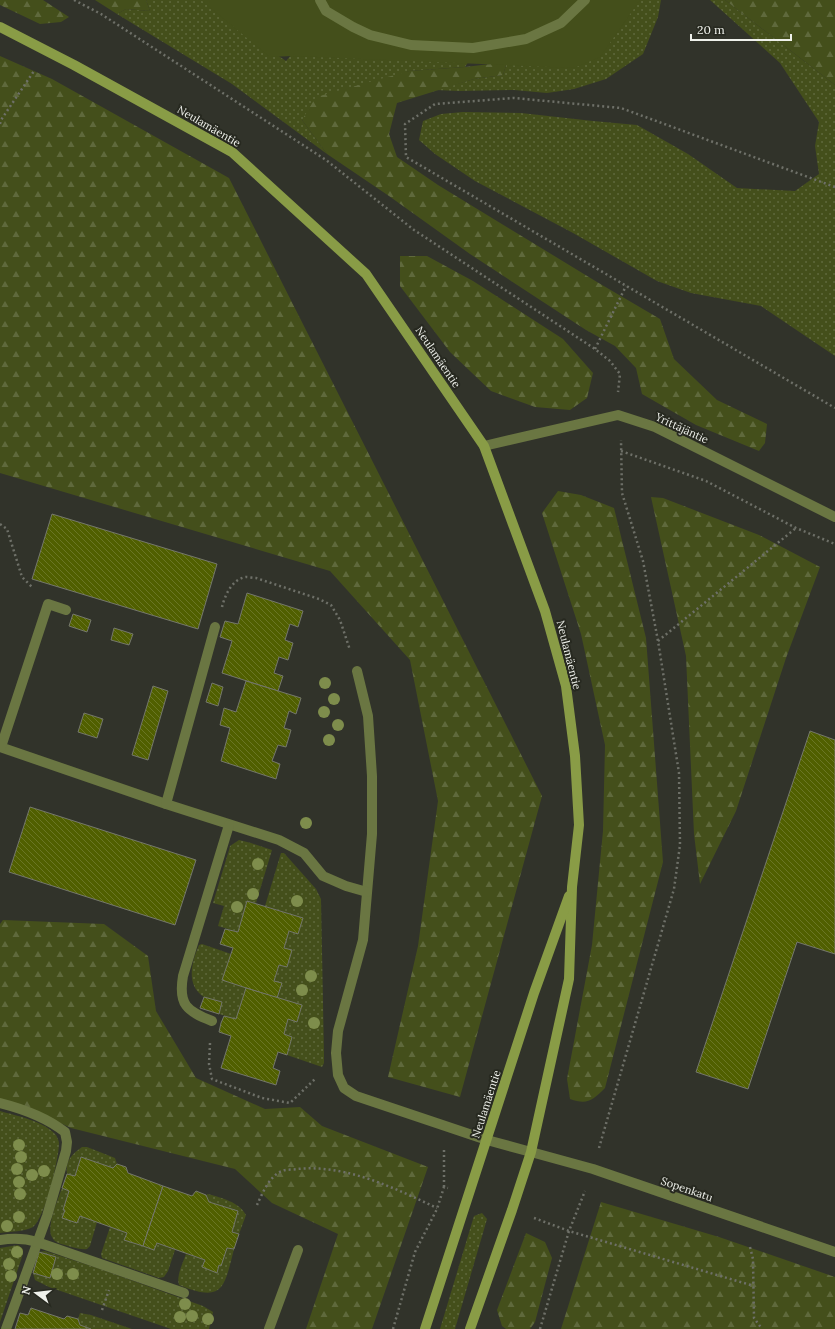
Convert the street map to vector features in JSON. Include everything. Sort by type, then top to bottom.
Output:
[{"type":"street","points":[[320,0],[326,12],[370,35],[411,45],[473,48],[526,39],[562,23],[585,0]]},
{"type":"street","name":"Neulamäentie","points":[[0,26],[232,152],[366,274],[484,446],[545,611],[566,686],[575,756],[579,825],[572,887],[569,980],[530,1152],[512,1210],[470,1329]]},
{"type":"street","name":"Yrittäjäntie","points":[[484,446],[618,415],[655,426],[835,517]]},
{"type":"street","points":[[66,610],[48,604],[1,747],[166,804],[279,840],[304,853],[323,876],[346,886],[367,892]]},
{"type":"street","points":[[166,804],[216,628]]},
{"type":"street","name":"Sopenkatu","points":[[357,671],[368,716],[372,776],[372,834],[363,940],[338,1031],[336,1053],[338,1075],[344,1088],[356,1096],[487,1140],[593,1169],[835,1252]]},
{"type":"street","points":[[212,1021],[191,1011],[184,1004],[181,987],[183,976],[229,825]]},
{"type":"street","name":"Neulamäentie","points":[[425,1329],[534,993],[572,887]]},
{"type":"street","points":[[0,1103],[40,1116],[53,1123],[65,1132],[67,1142],[66,1151],[47,1216],[6,1329]]},
{"type":"street","points":[[0,1240],[26,1239],[37,1242],[184,1293]]},
{"type":"street","points":[[269,1329],[298,1250]]},
{"type":"path","points":[[74,0],[101,14],[326,160],[414,230],[595,349],[610,361],[620,374],[617,397]]},
{"type":"path","points":[[0,121],[48,51]]},
{"type":"path","points":[[835,187],[621,108],[514,98],[435,104],[404,124],[406,157],[835,408]]},
{"type":"path","points":[[595,349],[626,286]]},
{"type":"path","points":[[540,1329],[569,1231],[593,1169],[674,889],[680,845],[679,773],[658,641],[643,561],[622,493],[622,442]]},
{"type":"path","points":[[621,451],[706,481],[796,528],[835,544]]},
{"type":"path","points":[[0,524],[7,529],[22,577],[48,604]]},
{"type":"path","points":[[658,641],[796,528]]},
{"type":"path","points":[[216,628],[225,597],[231,586],[237,581],[246,577],[256,578],[319,599],[330,605],[340,620],[357,671]]},
{"type":"path","points":[[212,1021],[209,1064],[212,1079],[262,1098],[290,1103],[320,1074]]},
{"type":"path","points":[[393,1329],[415,1252],[437,1209],[444,1187],[445,1125]]},
{"type":"path","points":[[258,1205],[261,1194],[270,1180],[281,1171],[306,1168],[339,1171],[374,1181],[396,1189],[437,1209]]},
{"type":"path","points":[[444,1187],[450,1189]]},
{"type":"path","points":[[533,1217],[569,1231],[754,1286]]},
{"type":"path","points":[[743,1221],[753,1259],[754,1318],[762,1329]]},
{"type":"green space","points":[[0,0],[43,0],[69,17],[61,22],[40,24],[0,5]]},
{"type":"green space","points":[[95,0],[146,0],[150,11],[126,9],[117,14]]},
{"type":"green space","points":[[146,0],[217,0],[264,46],[286,61],[304,40],[471,58],[465,67],[409,71],[302,120],[327,154],[232,84],[117,14],[126,9],[150,11]]},
{"type":"green space","points":[[201,0],[640,0],[600,57],[574,68],[293,56],[270,57]]},
{"type":"green space","points":[[595,0],[661,0],[658,17],[643,54],[606,79],[574,89],[547,93],[514,90],[436,90],[474,79],[503,75],[507,62]]},
{"type":"green space","points":[[710,0],[725,0],[835,85],[835,356],[761,306],[691,293],[657,281],[573,233],[475,181],[435,154],[419,140],[423,121],[441,114],[463,112],[521,113],[637,125],[688,154],[737,188],[795,191],[819,174],[815,146],[819,122],[780,63]]},
{"type":"green space","points":[[725,0],[835,0],[835,85]]},
{"type":"green space","points":[[0,56],[52,79],[229,178],[542,796],[460,1097],[388,1077],[418,946],[438,801],[410,660],[330,571],[0,473]]},
{"type":"green space","points":[[507,62],[503,75],[474,79],[397,103],[389,134],[397,157],[438,185],[660,319],[674,359],[717,400],[767,424],[765,443],[759,451],[696,425],[642,394],[636,368],[615,346],[586,330],[470,254],[327,154],[302,120],[316,97],[409,71]]},
{"type":"green space","points":[[400,256],[427,256],[473,281],[563,339],[593,373],[587,398],[570,410],[535,407],[491,391],[450,352],[400,286]]},
{"type":"green space","points":[[558,491],[581,495],[614,508],[646,638],[663,862],[605,1088],[593,1099],[585,1102],[570,1099],[567,1079],[592,945],[603,831],[605,745],[581,634],[542,513]]},
{"type":"green space","points":[[651,497],[663,498],[759,535],[820,567],[786,658],[736,811],[700,884],[694,834],[686,656]]},
{"type":"green space","points":[[239,840],[272,850],[256,903],[247,901],[238,932],[218,926],[224,906],[213,903],[230,846]]},
{"type":"green space","points":[[281,853],[284,853],[316,889],[321,899],[324,1055],[324,1063],[322,1067],[287,1055],[292,1037],[284,1034],[288,1019],[297,1022],[302,1005],[277,998],[282,984],[274,981],[279,965],[287,967],[292,950],[284,948],[289,931],[298,934],[303,918],[265,906]]},
{"type":"green space","points":[[3,920],[104,924],[148,956],[156,1011],[196,1078],[265,1109],[300,1107],[322,1126],[428,1167],[372,1329],[306,1329],[338,1234],[272,1203],[235,1169],[71,1128],[39,1113],[0,1101],[0,924]]},
{"type":"green space","points":[[202,944],[231,954],[223,980],[246,988],[236,1019],[219,1014],[222,1002],[204,997],[194,986],[192,979],[192,965],[199,945]]},
{"type":"green space","points":[[0,1111],[45,1126],[56,1135],[59,1143],[57,1162],[50,1188],[38,1221],[33,1227],[30,1228],[0,1233]]},
{"type":"green space","points":[[82,1147],[87,1147],[115,1158],[117,1164],[113,1168],[81,1157],[75,1176],[67,1174],[67,1165],[70,1158]]},
{"type":"green space","points":[[62,1188],[69,1191],[63,1209],[65,1210],[62,1218],[77,1223],[80,1216],[97,1222],[90,1246],[87,1249],[79,1249],[61,1244],[52,1237],[50,1227],[51,1220]]},
{"type":"green space","points":[[208,1194],[230,1201],[243,1211],[246,1215],[239,1234],[232,1232],[238,1211],[209,1202],[206,1195]]},
{"type":"green space","points":[[601,1202],[719,1237],[835,1277],[835,1329],[561,1329]]},
{"type":"green space","points":[[482,1213],[487,1219],[455,1329],[440,1329],[474,1216]]},
{"type":"green space","points":[[110,1227],[127,1233],[124,1240],[154,1250],[157,1243],[175,1250],[168,1271],[164,1277],[159,1278],[102,1258],[101,1254]]},
{"type":"green space","points":[[526,1233],[545,1242],[552,1258],[535,1322],[530,1329],[506,1329],[502,1326],[497,1310]]},
{"type":"green space","points":[[18,1245],[23,1249],[23,1254],[0,1322],[0,1248]]},
{"type":"green space","points":[[227,1248],[234,1249],[224,1283],[219,1289],[213,1292],[205,1293],[179,1285],[179,1274],[186,1254],[205,1260],[202,1267],[217,1272],[219,1265],[221,1266]]},
{"type":"green space","points":[[45,1251],[203,1306],[213,1312],[209,1329],[171,1329],[49,1287],[35,1280],[33,1273],[50,1278],[56,1257],[39,1252]]},
{"type":"green space","points":[[80,1313],[91,1315],[132,1329],[91,1329],[80,1325],[78,1319]]},
{"type":"building","points":[[52,514],[217,564],[198,629],[32,579]]},
{"type":"building","points":[[247,593],[303,611],[298,627],[290,624],[285,640],[293,643],[288,660],[279,657],[274,673],[283,676],[278,691],[222,673],[232,641],[220,637],[225,621],[238,624]]},
{"type":"building","points":[[73,614],[91,620],[87,632],[69,626]]},
{"type":"building","points":[[114,628],[133,634],[129,645],[111,640]]},
{"type":"building","points":[[246,681],[301,698],[296,714],[289,711],[284,728],[291,730],[286,747],[278,745],[272,761],[280,764],[276,779],[221,761],[230,728],[220,725],[224,708],[236,712]]},
{"type":"building","points":[[212,683],[223,687],[218,706],[206,702]]},
{"type":"building","points":[[153,686],[168,691],[148,760],[132,755]]},
{"type":"building","points":[[84,713],[103,719],[97,738],[78,732]]},
{"type":"building","points":[[810,731],[835,740],[835,954],[797,942],[748,1089],[696,1072]]},
{"type":"building","points":[[30,807],[196,860],[175,925],[9,872]]},
{"type":"building","points":[[247,901],[303,918],[298,934],[289,931],[284,948],[292,950],[287,967],[279,965],[274,981],[282,983],[277,998],[222,980],[233,948],[220,944],[225,929],[238,932]]},
{"type":"building","points":[[246,988],[302,1005],[297,1022],[288,1019],[284,1034],[292,1037],[287,1055],[278,1052],[273,1068],[280,1071],[276,1085],[221,1068],[231,1036],[219,1032],[221,1023],[224,1016],[236,1019]]},
{"type":"building","points":[[204,997],[222,1002],[219,1014],[200,1008]]},
{"type":"building","points":[[81,1157],[113,1168],[117,1164],[126,1167],[128,1173],[163,1186],[143,1246],[124,1240],[127,1233],[80,1216],[77,1223],[62,1218],[69,1191],[62,1188],[67,1174],[75,1176]]},
{"type":"building","points":[[163,1186],[192,1196],[196,1191],[206,1195],[209,1202],[238,1211],[232,1232],[239,1234],[234,1249],[227,1248],[217,1273],[202,1267],[205,1260],[157,1243],[154,1250],[143,1246]]},
{"type":"building","points":[[39,1252],[56,1257],[50,1278],[33,1273]]},
{"type":"building","points":[[31,1308],[64,1319],[67,1316],[78,1319],[80,1325],[91,1329],[15,1329],[20,1313],[28,1315]]}]
